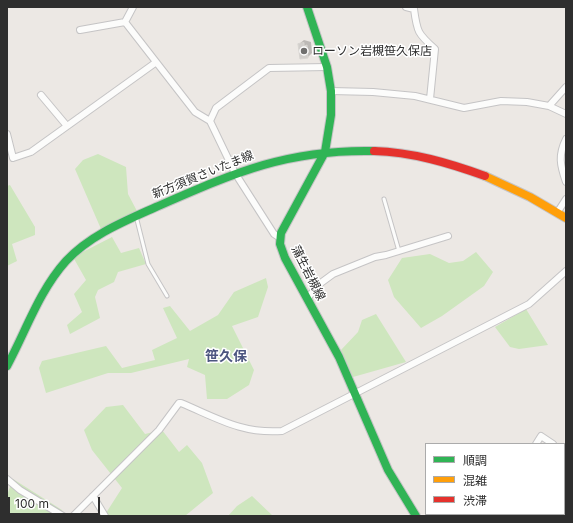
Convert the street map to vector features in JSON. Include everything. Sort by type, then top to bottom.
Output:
[{"type":"main road","name":"蒲生岩槻線","points":[[307,7],[327,67],[331,91],[331,115],[325,152],[283,228],[280,244],[285,258],[339,357],[381,457],[416,516]]},
{"type":"main road","name":"新方須賀さいたま線","points":[[7,366],[49,282],[68,259],[93,239],[136,216],[235,173],[286,158],[325,152],[356,150],[391,152],[450,163],[508,185],[566,218]]},
{"type":"street","points":[[125,22],[133,7]]},
{"type":"street","points":[[406,7],[414,9],[416,29],[422,38],[435,49],[430,99]]},
{"type":"street","points":[[80,30],[125,22]]},
{"type":"street","points":[[125,22],[195,112],[210,121],[235,173],[274,234],[280,238]]},
{"type":"street","points":[[7,134],[13,158],[31,152],[156,63]]},
{"type":"street","points":[[210,121],[216,108],[269,68],[327,67]]},
{"type":"street","points":[[549,106],[566,88]]},
{"type":"street","points":[[331,91],[373,92],[430,99],[464,108],[501,101],[527,102],[549,106],[566,114]]},
{"type":"street","points":[[41,95],[67,126]]},
{"type":"street","points":[[566,139],[560,151],[562,171],[566,182]]},
{"type":"street","points":[[557,213],[566,199]]},
{"type":"street","points":[[308,299],[318,285],[333,274],[375,257],[448,236]]},
{"type":"street","points":[[73,516],[159,430],[179,403],[241,428],[269,432],[282,431],[294,426],[355,392],[530,304],[566,271]]},
{"type":"street","points":[[537,443],[541,436],[552,443]]},
{"type":"street","points":[[7,479],[20,490],[63,516]]},
{"type":"street","points":[[93,496],[106,516]]},
{"type":"lane","points":[[384,199],[399,251]]},
{"type":"lane","points":[[136,216],[148,264],[167,296]]},
{"type":"green space","points":[[98,154],[126,167],[128,194],[138,213],[101,229],[75,169],[83,160]]},
{"type":"green space","points":[[10,185],[35,227],[35,235],[12,244],[17,261],[7,266],[7,186]]},
{"type":"green space","points":[[112,237],[121,253],[139,248],[146,264],[118,272],[114,282],[98,290],[95,297],[100,318],[70,334],[67,325],[82,312],[74,294],[86,280],[73,257]]},
{"type":"green space","points":[[476,252],[493,272],[484,286],[442,316],[421,328],[394,297],[388,280],[402,258],[430,254],[449,263],[463,261]]},
{"type":"green space","points":[[266,278],[268,287],[258,317],[232,326],[254,370],[249,385],[227,399],[207,399],[205,375],[187,367],[189,359],[131,373],[108,373],[46,393],[39,368],[42,361],[106,346],[122,368],[155,360],[152,350],[177,338],[163,308],[170,306],[190,331],[218,315],[234,292]]},
{"type":"green space","points":[[526,309],[548,345],[519,349],[510,347],[495,327]]},
{"type":"green space","points":[[376,314],[406,362],[353,377],[341,350],[358,332],[362,320]]},
{"type":"green space","points":[[123,405],[145,434],[162,430],[179,452],[187,445],[202,463],[213,493],[185,516],[109,516],[106,513],[122,488],[92,450],[84,430],[106,407]]},
{"type":"green space","points":[[13,479],[62,510],[64,516],[31,516],[29,514],[28,516],[7,516],[7,495]]},
{"type":"green space","points":[[252,496],[273,516],[228,516],[237,506]]},
{"type":"building","points":[[304,43],[304,46],[307,45],[308,58],[300,59],[298,44]]},
{"type":"traffic: fast","points":[[307,7],[327,67],[331,91],[331,115],[325,152],[281,233],[280,244],[285,258],[339,357],[388,470],[416,516]]},
{"type":"traffic: fast","points":[[7,366],[40,298],[56,273],[75,252],[97,236],[132,218],[184,195],[236,174],[262,166],[314,154],[343,151],[374,151]]},
{"type":"traffic: slow","points":[[485,176],[530,197],[566,218]]},
{"type":"traffic: jam","points":[[374,151],[430,159],[485,176]]},
{"type":"place","name":"ローソン岩槻笹久保店","points":[[304,51]]},
{"type":"district","name":"笹久保","points":[[226,357]]}]
